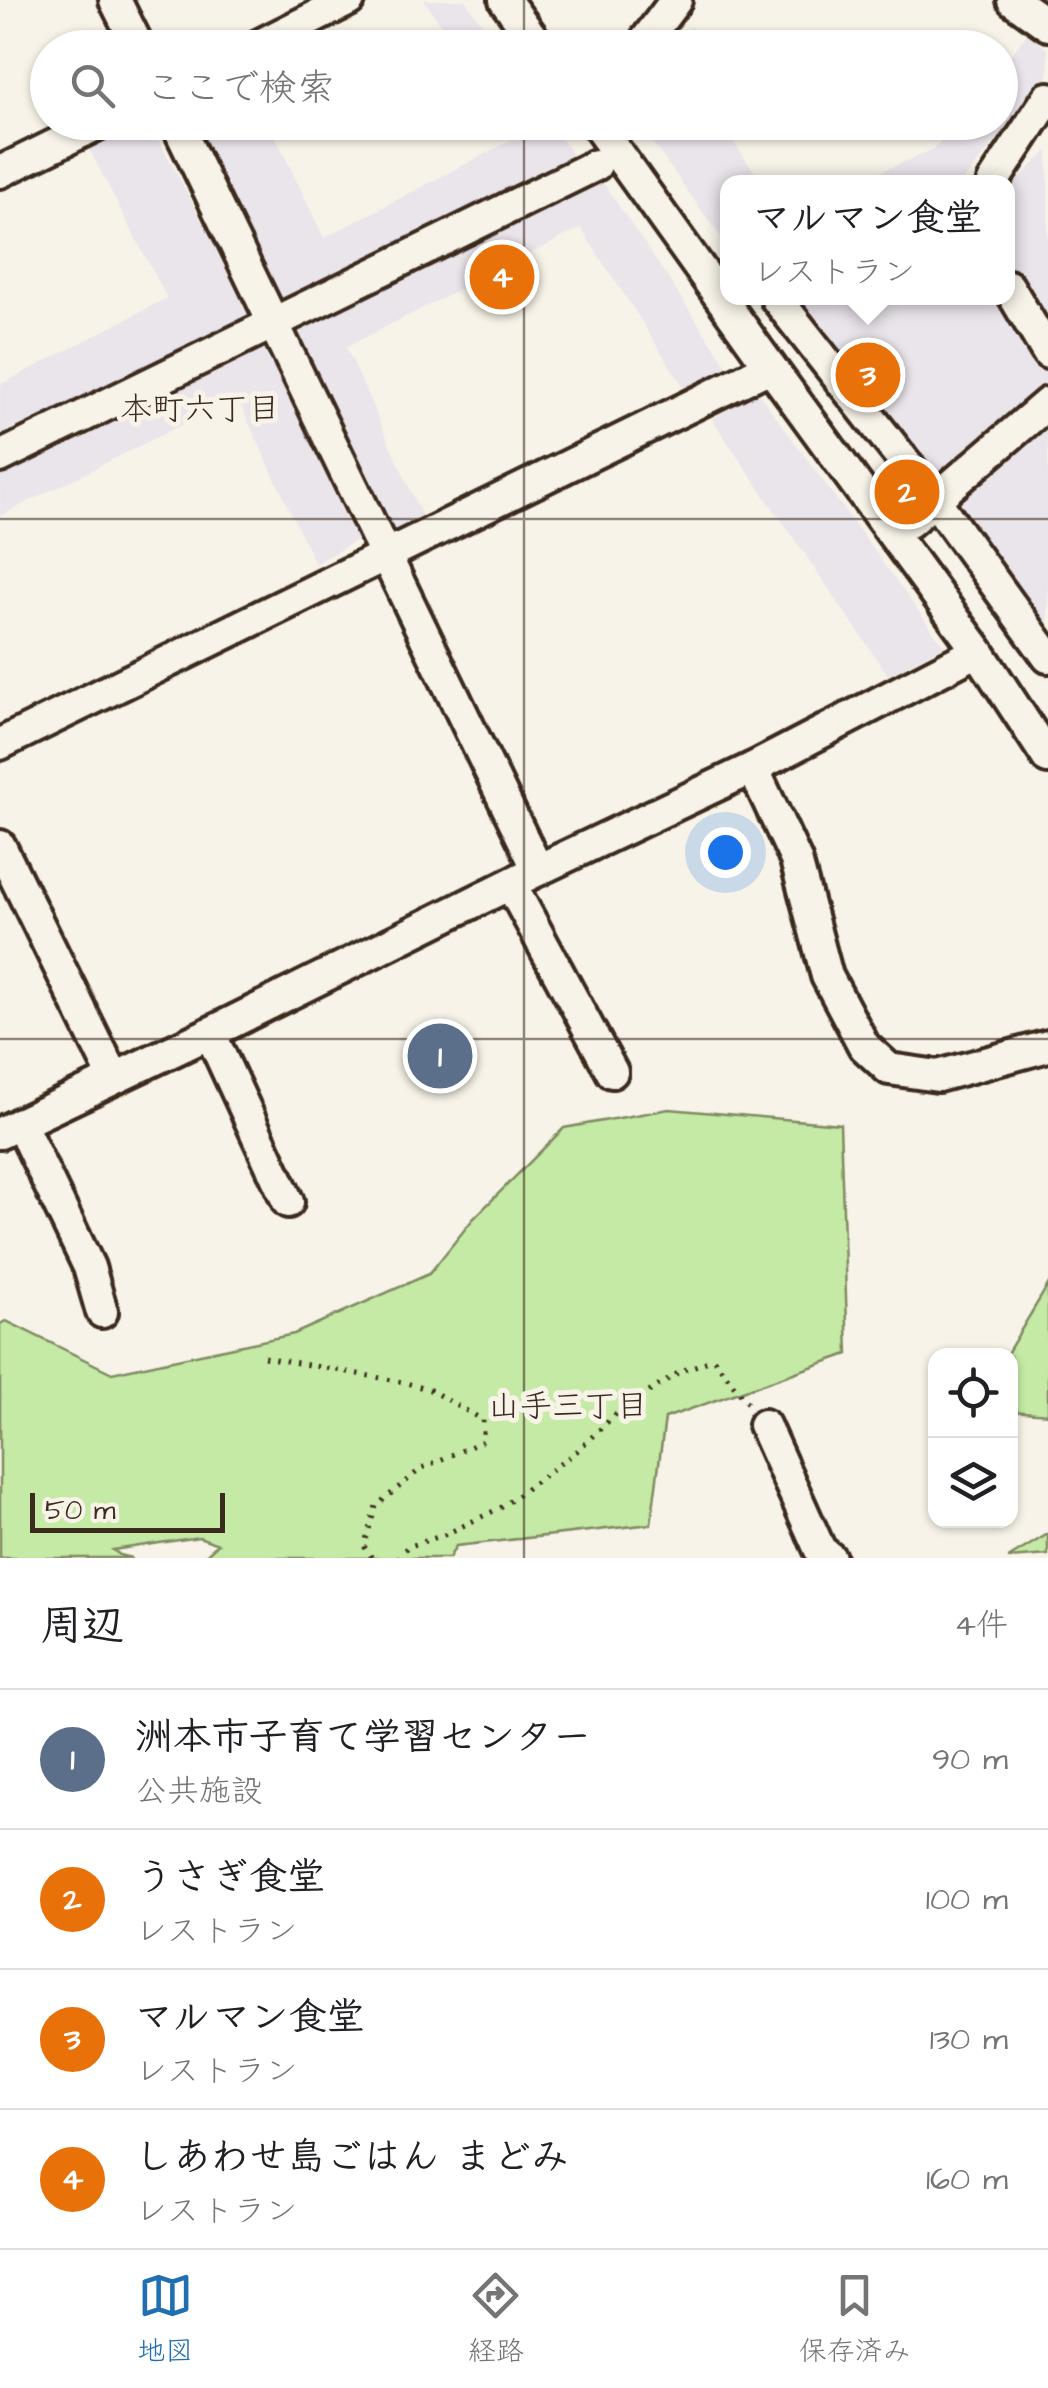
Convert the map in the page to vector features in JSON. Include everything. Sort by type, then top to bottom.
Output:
[{"type":"street","points":[[115,0],[130,30]]},
{"type":"street","points":[[290,30],[349,0]]},
{"type":"street","points":[[506,0],[527,30]]},
{"type":"street","points":[[654,30],[676,0]]},
{"type":"street","points":[[1013,0],[1048,25]]},
{"type":"street","points":[[997,175],[1048,98]]},
{"type":"street","points":[[0,172],[65,140]]},
{"type":"street","points":[[185,140],[538,870]]},
{"type":"street","points":[[609,140],[720,281]]},
{"type":"street","points":[[0,457],[596,165]]},
{"type":"street","points":[[1015,298],[1048,353]]},
{"type":"street","points":[[738,305],[770,367],[978,651],[1048,758]]},
{"type":"street","points":[[782,305],[934,499],[1048,657]]},
{"type":"street","points":[[0,744],[770,367]]},
{"type":"street","points":[[909,522],[1048,403]]},
{"type":"street","points":[[102,1312],[89,1268],[10,1128],[753,768],[978,651]]},
{"type":"street","points":[[753,768],[796,860],[828,976],[864,1046],[889,1069],[938,1076],[1048,1046]]},
{"type":"street","points":[[0,846],[114,1078]]},
{"type":"street","points":[[511,885],[612,1072]]},
{"type":"street","points":[[210,1032],[288,1202]]},
{"type":"street","points":[[764,1426],[820,1550],[830,1558]]},
{"type":"path","points":[[264,1357],[430,1390],[483,1420],[482,1441],[422,1468],[376,1506],[364,1546],[372,1558]]},
{"type":"path","points":[[398,1558],[406,1547],[444,1535],[502,1506],[577,1451],[617,1413],[681,1370],[714,1359],[764,1426]]},
{"type":"shaded area","points":[[424,0],[465,0],[486,30],[444,30]]},
{"type":"shaded area","points":[[1028,33],[1048,50],[1048,77],[1018,114],[1018,46]]},
{"type":"shaded area","points":[[106,140],[159,140],[258,328],[0,451],[0,385],[167,298],[89,149]]},
{"type":"shaded area","points":[[189,140],[277,140],[324,238],[511,140],[562,140],[576,160],[272,316]]},
{"type":"shaded area","points":[[651,140],[732,140],[757,175],[720,175],[720,236]]},
{"type":"shaded area","points":[[942,140],[996,140],[968,175],[873,175],[934,149]]},
{"type":"shaded area","points":[[1048,151],[1048,680],[776,305],[1015,305],[1015,182]]},
{"type":"shaded area","points":[[599,177],[734,376],[689,395],[581,228],[346,347],[427,527],[386,544],[287,334]]},
{"type":"shaded area","points":[[279,332],[362,537],[315,564],[237,397],[0,516],[0,471]]},
{"type":"shaded area","points":[[757,391],[944,646],[888,675],[712,419]]},
{"type":"green space","points":[[669,1109],[840,1124],[848,1354],[665,1418],[651,1524],[456,1546],[449,1558],[202,1558],[218,1544],[199,1537],[113,1550],[132,1558],[0,1558],[0,1324],[6,1321],[112,1373],[294,1334],[429,1274],[473,1219],[564,1128]]},
{"type":"green space","points":[[1048,1285],[1048,1414],[1018,1412],[1018,1348],[1010,1348]]},
{"type":"green space","points":[[1048,1534],[1048,1555],[1008,1558]]},
{"type":"place","name":"しあわせ島ごはん まどみ","points":[[502,277]]},
{"type":"place","name":"マルマン食堂","points":[[868,375]]},
{"type":"place","name":"うさぎ食堂","points":[[907,492]]},
{"type":"place","name":"洲本市子育て学習センター","points":[[440,1056]]},
{"type":"district","name":"本町六丁目","points":[[200,408]]},
{"type":"district","name":"山手三丁目","points":[[568,1405]]}]
